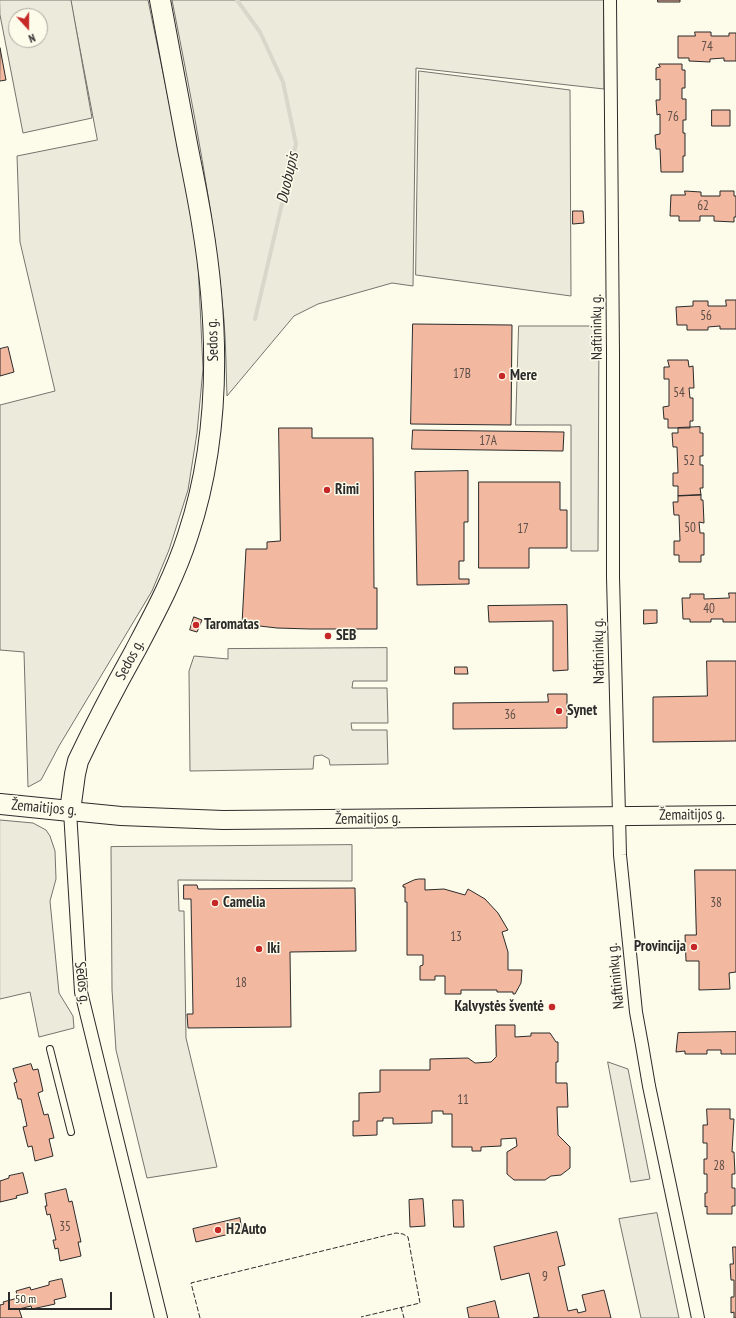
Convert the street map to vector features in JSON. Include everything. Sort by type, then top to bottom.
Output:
[{"type":"main road","name":"Sedos g.","points":[[70,811],[74,774],[78,760],[153,618],[179,562],[197,505],[206,464],[211,424],[214,368],[209,272],[201,216],[160,0]]},
{"type":"main road","name":"Žemaitijos g.","points":[[0,804],[121,816],[222,820],[736,815]]},
{"type":"street","name":"Naftininkų g.","points":[[610,0],[613,577],[620,855],[638,1025],[649,1086],[698,1318]]},
{"type":"street","name":"Sedos g.","points":[[70,811],[81,992],[161,1318]]},
{"type":"lane","points":[[50,1049],[71,1132]]},
{"type":"shaded area","points":[[0,0],[71,0],[92,118],[23,133],[0,15]]},
{"type":"shaded area","points":[[71,0],[148,0],[188,194],[198,262],[203,369],[197,433],[188,490],[169,550],[152,591],[59,746],[41,780],[28,787],[24,652],[0,650],[0,405],[55,391],[20,242],[17,156],[97,140]]},
{"type":"shaded area","points":[[172,0],[604,0],[604,89],[416,68],[413,286],[392,283],[318,304],[294,316],[227,396],[224,320],[215,239],[195,120]]},
{"type":"shaded area","points":[[419,71],[570,90],[571,296],[416,275]]},
{"type":"shaded area","points":[[519,326],[599,326],[598,551],[571,551],[571,425],[516,425]]},
{"type":"shaded area","points":[[387,648],[387,681],[353,681],[352,688],[387,688],[388,723],[351,723],[352,730],[387,730],[388,764],[330,765],[329,759],[322,755],[314,756],[313,769],[190,771],[189,671],[194,656],[228,659],[228,649]]},
{"type":"shaded area","points":[[0,820],[33,823],[46,830],[50,836],[55,851],[56,879],[50,901],[59,993],[73,1016],[74,1028],[39,1037],[30,992],[0,999]]},
{"type":"shaded area","points":[[352,845],[352,881],[178,880],[179,911],[184,911],[186,1038],[217,1167],[147,1178],[116,1050],[112,990],[111,847]]},
{"type":"shaded area","points":[[608,1062],[628,1069],[650,1179],[631,1182]]},
{"type":"shaded area","points":[[657,1213],[679,1318],[641,1318],[619,1219]]},
{"type":"building","points":[[658,0],[680,0],[680,2],[658,2]]},
{"type":"building","points":[[695,32],[711,32],[711,36],[729,36],[729,33],[736,33],[736,61],[724,61],[724,58],[710,59],[710,62],[689,61],[689,58],[678,58],[678,36],[695,36]]},
{"type":"building","points":[[0,48],[6,80],[0,81]]},
{"type":"building","points":[[659,64],[682,64],[682,70],[685,70],[685,88],[682,88],[682,99],[686,99],[686,120],[683,120],[683,133],[685,133],[685,156],[683,156],[683,172],[661,172],[660,149],[656,149],[655,135],[660,134],[660,114],[657,115],[656,100],[660,100],[660,79],[656,80],[656,68],[660,67]]},
{"type":"building","points":[[712,110],[730,110],[730,126],[712,126]]},
{"type":"building","points":[[685,191],[701,192],[701,196],[720,196],[720,191],[734,191],[734,196],[736,196],[736,217],[734,217],[734,222],[714,221],[714,216],[700,216],[700,221],[679,221],[679,216],[670,216],[671,195],[685,195]]},
{"type":"building","points":[[573,211],[583,211],[584,223],[573,224]]},
{"type":"building","points":[[726,300],[736,300],[736,329],[720,329],[720,326],[708,327],[708,330],[687,330],[687,325],[677,325],[676,307],[693,306],[693,301],[708,301],[708,306],[726,306]]},
{"type":"building","points":[[413,324],[512,325],[511,425],[411,424]]},
{"type":"building","points":[[8,347],[14,372],[0,376],[0,349]]},
{"type":"building","points":[[668,360],[688,360],[689,367],[693,366],[694,388],[689,388],[690,398],[693,398],[693,421],[690,421],[690,428],[668,428],[668,419],[664,419],[663,407],[669,406],[669,379],[664,379],[664,367],[669,367]]},
{"type":"building","points":[[700,427],[700,433],[703,433],[703,456],[700,456],[700,465],[703,465],[703,488],[700,488],[701,495],[678,496],[678,486],[673,486],[673,473],[678,473],[677,447],[673,447],[672,433],[678,433],[678,428]]},
{"type":"building","name":"Rimi","points":[[279,428],[312,428],[312,438],[373,438],[374,588],[377,588],[377,629],[277,628],[242,624],[246,549],[267,549],[267,542],[280,541]]},
{"type":"building","points":[[413,430],[564,432],[563,451],[412,449]]},
{"type":"building","points":[[468,471],[468,522],[464,522],[464,561],[459,561],[459,579],[469,579],[469,584],[417,585],[415,472]]},
{"type":"building","points":[[479,482],[560,482],[560,510],[567,510],[567,548],[529,548],[529,568],[479,568]]},
{"type":"building","points":[[701,495],[701,500],[703,500],[704,523],[699,522],[700,533],[704,533],[704,555],[701,555],[701,562],[679,562],[679,555],[674,555],[674,541],[680,541],[679,515],[674,515],[673,502],[678,502],[678,496]]},
{"type":"building","points":[[729,593],[736,593],[736,622],[723,622],[723,619],[711,619],[711,622],[690,622],[690,619],[683,619],[682,598],[690,598],[690,594],[704,594],[704,599],[729,598]]},
{"type":"building","points":[[567,605],[568,670],[553,671],[553,621],[489,622],[488,606]]},
{"type":"building","points":[[644,610],[657,610],[657,623],[644,624]]},
{"type":"building","name":"Taromatas","points":[[194,617],[202,620],[197,632],[190,630]]},
{"type":"building","points":[[707,661],[736,661],[736,741],[653,742],[653,697],[707,696]]},
{"type":"building","points":[[455,667],[467,667],[468,674],[455,674]]},
{"type":"building","points":[[548,694],[567,694],[567,728],[453,729],[453,703],[548,702]]},
{"type":"building","points":[[695,870],[736,870],[736,972],[729,973],[730,989],[699,990],[699,961],[686,961],[685,935],[696,935]]},
{"type":"building","points":[[419,879],[425,879],[425,890],[444,889],[465,895],[468,889],[485,899],[498,913],[508,930],[502,932],[508,952],[508,970],[522,970],[521,983],[515,994],[513,994],[513,992],[497,992],[497,990],[461,990],[461,994],[445,994],[445,976],[435,976],[435,980],[420,980],[420,966],[423,965],[423,955],[407,955],[407,902],[405,902],[405,887],[403,887],[403,885]]},
{"type":"building","points":[[184,885],[197,885],[198,889],[355,888],[356,951],[290,952],[291,1027],[188,1028],[187,1014],[193,1014],[191,899],[184,899]]},
{"type":"building","points":[[496,1025],[515,1025],[515,1037],[531,1036],[531,1033],[550,1033],[556,1042],[558,1042],[556,1083],[567,1083],[568,1107],[557,1107],[558,1135],[570,1147],[570,1168],[561,1175],[551,1176],[545,1180],[514,1180],[507,1174],[507,1152],[517,1146],[516,1138],[501,1139],[501,1146],[481,1147],[481,1151],[472,1151],[472,1147],[452,1147],[452,1114],[443,1114],[443,1111],[432,1111],[432,1123],[393,1124],[393,1118],[383,1118],[383,1121],[377,1121],[377,1135],[353,1136],[353,1121],[359,1121],[359,1093],[380,1092],[380,1070],[430,1070],[430,1059],[468,1058],[475,1063],[491,1062],[496,1057]]},
{"type":"building","points":[[736,1032],[736,1054],[721,1054],[721,1050],[707,1050],[707,1054],[685,1054],[685,1051],[676,1052],[678,1033]]},
{"type":"building","points":[[31,1064],[33,1070],[38,1069],[43,1091],[38,1093],[44,1115],[48,1114],[54,1138],[49,1139],[53,1156],[35,1161],[32,1146],[28,1147],[23,1127],[27,1126],[21,1099],[18,1099],[14,1083],[17,1082],[13,1069]]},
{"type":"building","points":[[707,1109],[730,1109],[730,1119],[734,1119],[732,1152],[734,1152],[735,1174],[732,1174],[732,1188],[735,1188],[735,1206],[732,1206],[732,1214],[707,1214],[707,1206],[705,1207],[707,1174],[704,1174],[704,1159],[707,1159],[707,1143],[703,1143],[703,1125],[707,1125]]},
{"type":"building","points":[[23,1173],[28,1193],[16,1196],[17,1198],[0,1202],[0,1181],[9,1178],[9,1176]]},
{"type":"building","points":[[66,1189],[69,1202],[72,1201],[81,1242],[78,1242],[81,1256],[60,1261],[58,1248],[55,1249],[53,1240],[56,1240],[50,1214],[47,1215],[45,1194]]},
{"type":"building","points":[[423,1199],[425,1226],[410,1227],[409,1200]]},
{"type":"building","points":[[453,1200],[463,1200],[464,1227],[454,1227]]},
{"type":"building","name":"H2Auto","points":[[240,1218],[242,1231],[196,1242],[193,1229]]},
{"type":"building","points":[[557,1232],[565,1265],[558,1267],[568,1311],[577,1309],[578,1313],[586,1311],[582,1295],[604,1290],[611,1318],[533,1318],[539,1317],[529,1273],[501,1280],[494,1247]]},
{"type":"building","points":[[733,1247],[736,1247],[736,1318],[734,1318],[734,1312],[731,1313],[731,1297],[734,1297],[734,1280],[731,1280],[730,1264],[733,1264]]},
{"type":"building","points":[[62,1279],[66,1297],[54,1300],[55,1304],[32,1309],[31,1306],[19,1309],[22,1318],[0,1318],[0,1305],[4,1304],[3,1302],[18,1298],[16,1291],[30,1287],[31,1290],[49,1285],[49,1282]]},
{"type":"building","points":[[495,1301],[499,1318],[469,1318],[467,1308]]},
{"type":"waterway","name":"Duobupis","points":[[237,0],[260,32],[283,82],[296,144],[255,319]]},
{"type":"fence","points":[[200,1318],[191,1283],[396,1233],[403,1234],[408,1237],[420,1303],[361,1317]]},
{"type":"fence","points":[[401,1307],[404,1318]]},
{"type":"place","name":"Mere","points":[[502,376]]},
{"type":"place","name":"Rimi","points":[[327,490]]},
{"type":"place","name":"Taromatas","points":[[196,625]]},
{"type":"place","name":"SEB","points":[[328,636]]},
{"type":"place","name":"Synet","points":[[559,711]]},
{"type":"place","name":"Camelia","points":[[215,903]]},
{"type":"place","name":"Provincija","points":[[694,947]]},
{"type":"place","name":"Iki","points":[[259,949]]},
{"type":"place","name":"Kalvystės šventė","points":[[552,1007]]},
{"type":"place","name":"H2Auto","points":[[218,1230]]}]
